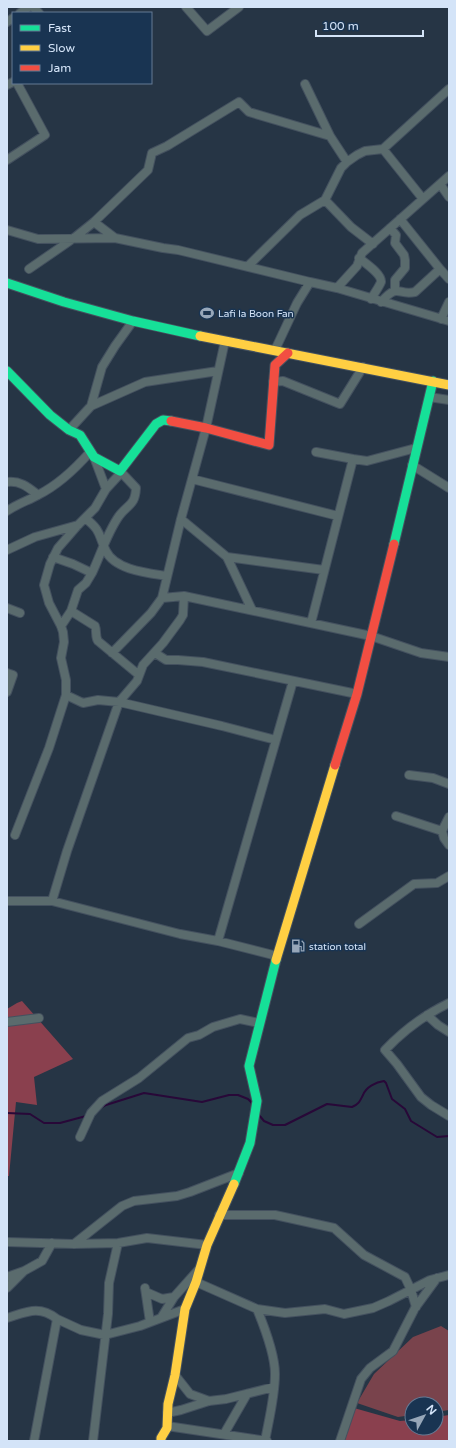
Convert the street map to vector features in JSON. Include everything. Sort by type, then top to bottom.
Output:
[{"type":"street","points":[[186,7],[207,31],[239,7]]},
{"type":"street","points":[[7,160],[44,135],[18,84]]},
{"type":"street","points":[[306,84],[330,136],[347,162]]},
{"type":"street","points":[[248,266],[300,215],[325,200],[341,168],[347,162],[357,154],[383,148],[449,89]]},
{"type":"street","points":[[29,269],[74,238],[94,222],[148,170],[152,153],[167,146],[239,102],[249,112],[330,136]]},
{"type":"street","points":[[383,148],[423,199]]},
{"type":"street","points":[[337,288],[356,266],[362,253],[449,176]]},
{"type":"street","points":[[440,184],[449,197]]},
{"type":"street","points":[[325,200],[351,227],[373,244]]},
{"type":"street","points":[[400,219],[449,280]]},
{"type":"street","points":[[94,222],[115,238]]},
{"type":"street","points":[[390,228],[396,236],[395,243],[404,255],[405,260],[405,268],[395,280],[395,290]]},
{"type":"street","points":[[7,230],[38,239],[115,238],[178,250],[337,288],[445,320],[449,302]]},
{"type":"street","points":[[359,258],[379,275],[381,279],[371,299]]},
{"type":"street","points":[[382,302],[388,294],[395,290],[416,292],[440,269]]},
{"type":"street","points":[[275,350],[297,303],[310,282]]},
{"type":"street","points":[[7,283],[64,302],[133,321],[449,384]]},
{"type":"street","points":[[91,406],[102,367],[133,321]]},
{"type":"street","points":[[112,653],[151,613],[162,598],[181,519],[206,428],[225,340]]},
{"type":"street","points":[[15,835],[49,748],[66,695],[66,680],[61,658],[64,642],[61,626],[49,603],[44,585],[50,564],[58,548],[95,508],[106,489],[118,476],[120,471],[161,420],[206,428],[269,445],[275,365],[288,353]]},
{"type":"street","points":[[273,382],[283,381],[340,404],[363,367]]},
{"type":"street","points":[[7,370],[47,412],[69,430],[80,435],[92,455],[106,489]]},
{"type":"street","points":[[69,430],[91,406],[145,382],[218,371]]},
{"type":"street","points":[[161,1441],[167,1426],[167,1409],[175,1375],[185,1309],[196,1282],[207,1245],[219,1215],[239,1173],[250,1143],[257,1100],[249,1066],[259,1023],[277,956],[357,694],[433,381]]},
{"type":"street","points":[[429,397],[449,400]]},
{"type":"street","points":[[316,452],[367,461],[416,448]]},
{"type":"street","points":[[61,626],[71,611],[78,590],[86,583],[92,573],[108,535],[120,516],[134,502],[136,495],[136,488],[120,471],[92,455]]},
{"type":"street","points":[[7,511],[38,495],[65,478],[92,455]]},
{"type":"street","points":[[311,623],[353,459]]},
{"type":"street","points":[[412,465],[449,488]]},
{"type":"street","points":[[192,479],[338,516]]},
{"type":"street","points":[[7,482],[21,484],[38,495]]},
{"type":"street","points":[[85,518],[96,528],[109,556],[114,562],[123,567],[167,576]]},
{"type":"street","points":[[181,519],[227,557],[252,610]]},
{"type":"street","points":[[7,550],[35,537],[78,525]]},
{"type":"street","points":[[53,557],[92,573]]},
{"type":"street","points":[[227,557],[324,570]]},
{"type":"street","points":[[162,598],[184,596],[371,636],[421,653],[449,657]]},
{"type":"street","points":[[52,901],[67,851],[119,702],[137,681],[143,665],[171,634],[183,615],[184,596]]},
{"type":"street","points":[[7,608],[20,613]]},
{"type":"street","points":[[71,611],[95,626],[97,630],[96,639],[139,675]]},
{"type":"street","points":[[155,653],[166,660],[203,662],[357,694]]},
{"type":"street","points":[[7,673],[12,675],[7,692]]},
{"type":"street","points":[[218,941],[293,681]]},
{"type":"street","points":[[66,695],[83,703],[98,700],[119,702],[276,740]]},
{"type":"street","points":[[409,775],[433,778],[449,784]]},
{"type":"street","points":[[396,816],[442,831]]},
{"type":"street","points":[[449,817],[442,831],[444,838],[449,845]]},
{"type":"street","points":[[359,924],[410,886],[437,883],[449,876]]},
{"type":"street","points":[[9,900],[52,901],[180,934],[218,941],[277,956]]},
{"type":"street","points":[[449,1003],[427,1015],[405,1030],[385,1050],[398,1064],[421,1097],[449,1116]]},
{"type":"street","points":[[427,1015],[449,1032]]},
{"type":"street","points":[[7,1022],[39,1018]]},
{"type":"street","points":[[80,1138],[92,1113],[102,1101],[139,1078],[188,1038],[199,1035],[213,1027],[240,1019],[259,1023]]},
{"type":"street","points":[[74,1244],[122,1206],[134,1201],[177,1196],[239,1173]]},
{"type":"street","points":[[219,1215],[275,1215],[334,1228],[364,1255],[405,1277],[416,1307]]},
{"type":"street","points":[[7,1242],[52,1244],[118,1243],[147,1238],[207,1245]]},
{"type":"street","points":[[93,1441],[105,1335],[109,1283],[118,1243]]},
{"type":"street","points":[[7,1277],[24,1271],[42,1261],[52,1244]]},
{"type":"street","points":[[161,1318],[174,1297],[201,1267]]},
{"type":"street","points":[[7,1288],[24,1271]]},
{"type":"street","points":[[196,1282],[257,1309],[285,1313],[325,1310],[344,1314],[372,1308],[424,1283],[437,1278],[449,1276]]},
{"type":"street","points":[[340,1441],[361,1379],[370,1368],[393,1351],[416,1307],[437,1278]]},
{"type":"street","points":[[150,1322],[146,1290],[162,1299],[174,1297]]},
{"type":"street","points":[[7,1318],[35,1310],[51,1314],[57,1319],[82,1330],[105,1335],[132,1329],[185,1309]]},
{"type":"street","points":[[167,1426],[266,1441],[275,1372],[268,1338],[257,1309]]},
{"type":"street","points":[[34,1441],[57,1319]]},
{"type":"street","points":[[175,1375],[190,1394],[217,1401],[274,1387]]},
{"type":"street","points":[[224,1434],[247,1394]]},
{"type":"street","points":[[167,1409],[181,1410],[209,1400]]},
{"type":"shaded area","points":[[22,1001],[73,1059],[34,1077],[37,1105],[16,1102],[9,1176],[7,1176],[7,1009]]},
{"type":"shaded area","points":[[441,1326],[449,1331],[449,1410],[444,1411],[444,1396],[404,1396],[404,1416],[398,1417],[357,1403],[374,1374],[413,1337]]},
{"type":"shaded area","points":[[354,1408],[400,1421],[404,1421],[404,1436],[444,1436],[444,1416],[449,1415],[449,1441],[344,1440]]},
{"type":"waterway","points":[[259,1115],[264,1121],[273,1125],[285,1125],[327,1104],[352,1107],[359,1102],[364,1092],[369,1087],[378,1082],[384,1081],[392,1099],[405,1109],[411,1121],[437,1137],[449,1136]]},
{"type":"waterway","points":[[99,1109],[106,1105],[144,1093],[202,1102],[229,1095],[238,1095],[248,1099],[253,1104]]},
{"type":"waterway","points":[[7,1113],[30,1114],[44,1123],[60,1123],[86,1116]]},
{"type":"traffic: fast","points":[[7,283],[64,302],[133,321],[200,336]]},
{"type":"traffic: fast","points":[[7,371],[50,415],[69,430],[80,435],[94,457],[120,471],[156,424],[163,420],[171,421]]},
{"type":"traffic: fast","points":[[394,544],[433,381]]},
{"type":"traffic: fast","points":[[234,1184],[250,1143],[257,1101],[249,1066],[276,960]]},
{"type":"traffic: slow","points":[[200,336],[449,385]]},
{"type":"traffic: slow","points":[[276,960],[335,765]]},
{"type":"traffic: slow","points":[[161,1441],[161,1438],[167,1428],[168,1404],[175,1375],[185,1309],[196,1282],[207,1245],[234,1184]]},
{"type":"traffic: jam","points":[[171,421],[206,428],[269,445],[275,365],[288,353]]},
{"type":"traffic: jam","points":[[335,765],[357,694],[394,544]]},
{"type":"place","name":"Lafi la Boon Fan","points":[[207,313]]},
{"type":"place","name":"station total","points":[[298,946]]}]
